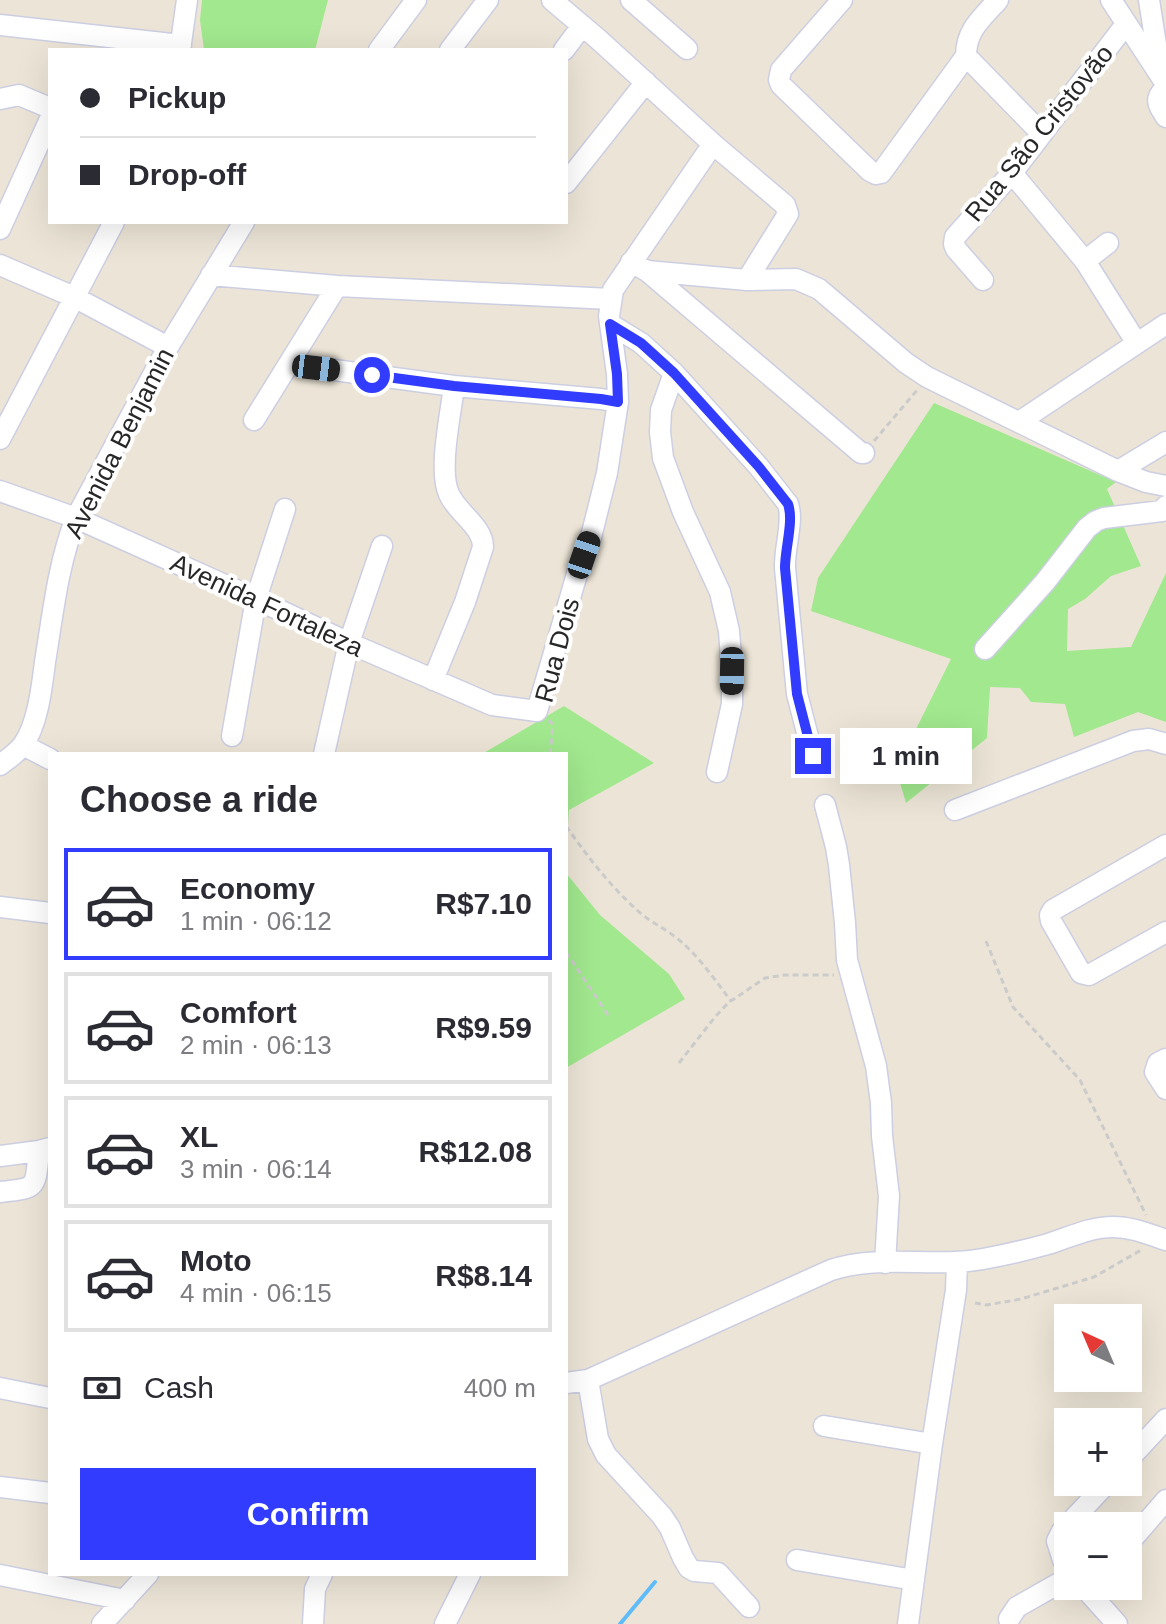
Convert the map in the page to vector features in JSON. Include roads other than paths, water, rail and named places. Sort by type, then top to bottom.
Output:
[{"type":"street","points":[[0,25],[181,48],[187,0]]},
{"type":"street","points":[[380,48],[416,0]]},
{"type":"street","points":[[452,48],[488,0]]},
{"type":"street","points":[[552,0],[785,205],[788,214],[747,280]]},
{"type":"street","points":[[631,0],[687,49]]},
{"type":"street","points":[[842,0],[781,70],[779,80],[876,174],[881,173],[966,56],[967,38],[998,0]]},
{"type":"street","points":[[1111,0],[1165,83]]},
{"type":"street","points":[[1149,0],[1165,83],[1157,100],[1166,117]]},
{"type":"street","name":"Rua São Cristovão","points":[[983,280],[956,249],[955,237],[1012,173],[1126,24]]},
{"type":"street","points":[[566,48],[582,26]]},
{"type":"street","points":[[966,56],[1042,134]]},
{"type":"street","points":[[568,180],[646,82]]},
{"type":"street","points":[[0,99],[19,95],[48,107]]},
{"type":"street","points":[[0,229],[48,123]]},
{"type":"street","points":[[211,275],[337,286],[611,299],[613,290],[639,267],[713,144]]},
{"type":"street","points":[[1012,173],[1085,261],[1136,342]]},
{"type":"street","points":[[0,439],[113,224]]},
{"type":"street","name":"Avenida Benjamin","points":[[23,745],[41,687],[58,578],[76,518],[168,347],[243,224]]},
{"type":"street","points":[[1085,261],[1108,243]]},
{"type":"street","points":[[0,265],[74,297],[168,347]]},
{"type":"street","points":[[639,267],[747,280],[796,279],[808,283],[927,377],[1118,471],[1166,486]]},
{"type":"street","points":[[639,267],[864,453]]},
{"type":"street","points":[[254,420],[337,286]]},
{"type":"street","name":"Rua Dois","points":[[537,711],[577,574],[591,537],[607,473],[618,402],[610,324],[611,299]]},
{"type":"street","points":[[610,324],[641,343],[674,373],[759,467],[788,504],[791,511],[785,568],[795,674],[813,756]]},
{"type":"street","points":[[1019,422],[1166,324]]},
{"type":"street","points":[[289,364],[454,386],[618,402]]},
{"type":"street","points":[[674,373],[661,410],[663,458],[683,512],[720,592],[729,631],[732,704],[717,772]]},
{"type":"street","points":[[433,680],[465,602],[483,547],[480,534],[449,494],[444,475],[454,386]]},
{"type":"street","points":[[1118,471],[1166,442]]},
{"type":"street","name":"Avenida Fortaleza","points":[[0,491],[76,518],[492,705],[537,711]]},
{"type":"street","points":[[985,649],[1096,521],[1162,511],[1166,506]]},
{"type":"street","points":[[232,736],[256,599],[285,509]]},
{"type":"street","points":[[324,752],[349,643],[382,546]]},
{"type":"street","points":[[955,810],[1133,741],[1149,739],[1166,744]]},
{"type":"street","points":[[0,765],[23,745],[48,758]]},
{"type":"street","points":[[825,805],[839,865],[847,960],[876,1066],[881,1103],[889,1196],[885,1263]]},
{"type":"street","points":[[1166,845],[1053,910],[1050,915],[1084,975],[1166,932]]},
{"type":"street","points":[[0,907],[48,913]]},
{"type":"street","points":[[1166,1059],[1158,1063],[1155,1072],[1166,1089]]},
{"type":"street","points":[[0,1156],[45,1150],[32,1187],[0,1192]]},
{"type":"street","points":[[568,1383],[588,1380],[850,1264],[983,1259],[1048,1244],[1088,1230],[1112,1227],[1133,1228],[1157,1241]]},
{"type":"street","points":[[908,1624],[956,1290],[957,1262]]},
{"type":"street","points":[[588,1380],[598,1439],[606,1455],[662,1516],[689,1568],[718,1573],[749,1607]]},
{"type":"street","points":[[0,1388],[48,1398]]},
{"type":"street","points":[[1142,1445],[1166,1419]]},
{"type":"street","points":[[824,1426],[932,1444]]},
{"type":"street","points":[[0,1487],[48,1493]]},
{"type":"street","points":[[1080,1512],[1095,1496]]},
{"type":"street","points":[[1142,1528],[1166,1500]]},
{"type":"street","points":[[797,1560],[914,1580]]},
{"type":"street","points":[[0,1575],[125,1600]]},
{"type":"street","points":[[102,1624],[146,1576]]},
{"type":"street","points":[[313,1624],[315,1589],[321,1576]]},
{"type":"street","points":[[445,1624],[469,1576]]},
{"type":"street","points":[[1009,1619],[1017,1607],[1054,1586]]},
{"type":"street","points":[[1098,1600],[1117,1624]]},
{"type":"waterway","points":[[620,1624],[655,1582]]}]
